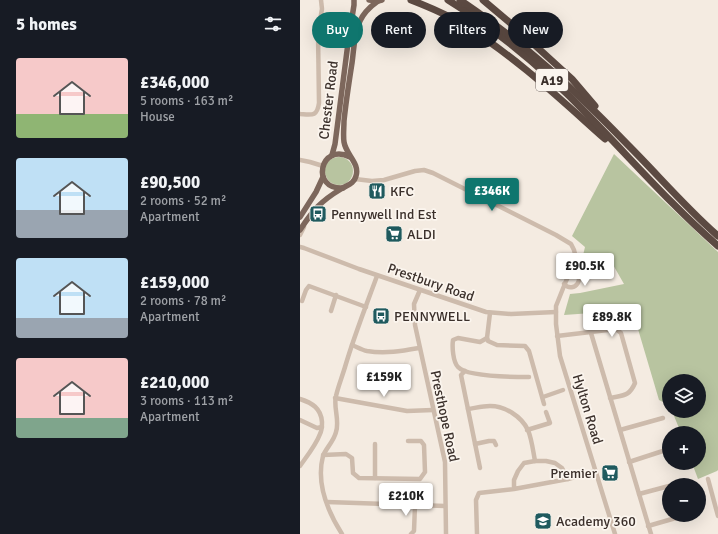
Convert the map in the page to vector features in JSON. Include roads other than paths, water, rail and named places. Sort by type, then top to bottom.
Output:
[{"type":"highway","points":[[412,0],[433,8],[463,24],[510,56],[644,173]]},
{"type":"highway","name":"A19","points":[[448,0],[492,30],[542,71],[588,115],[691,221],[718,246]]},
{"type":"highway","name":"A19","points":[[460,0],[541,61],[629,146],[718,236]]},
{"type":"highway","points":[[483,0],[572,79],[629,146]]},
{"type":"main road","name":"Chester Road","points":[[332,155],[335,144],[354,0]]},
{"type":"main road","points":[[369,0],[380,0]]},
{"type":"main road","name":"Chester Road","points":[[355,179],[357,170],[355,162],[350,157],[344,142],[345,109],[357,29],[362,16],[380,0]]},
{"type":"main road","name":"Chester Road","points":[[323,166],[326,160],[332,155],[339,153],[350,157]]},
{"type":"main road","points":[[323,166],[323,178],[326,182],[337,188],[343,188]]},
{"type":"main road","points":[[300,217],[323,178]]},
{"type":"main road","points":[[300,230],[315,209],[327,197],[348,186],[355,179]]},
{"type":"street","points":[[300,114],[311,115],[318,110],[318,32],[322,10],[321,0]]},
{"type":"street","points":[[300,160],[323,166]]},
{"type":"street","points":[[355,179],[372,181],[384,180],[415,170],[424,170],[433,173],[571,244],[576,258],[572,270],[578,275],[579,281],[578,284],[570,288],[564,284]]},
{"type":"street","points":[[300,235],[308,218]]},
{"type":"street","name":"Prestbury Road","points":[[301,246],[377,276],[490,313],[511,314],[556,312]]},
{"type":"street","name":"Hylton Road","points":[[572,270],[564,284],[556,306],[557,336],[560,356],[616,534]]},
{"type":"street","points":[[342,534],[334,521],[322,487],[321,472],[323,455],[336,432],[338,419],[335,398],[377,276]]},
{"type":"street","points":[[302,301],[309,286],[366,307]]},
{"type":"street","name":"Presthope Road","points":[[420,290],[414,304],[415,325],[445,462],[446,534]]},
{"type":"street","points":[[331,311],[336,295]]},
{"type":"street","points":[[490,313],[487,338],[488,341],[497,345],[525,346],[529,350],[544,404]]},
{"type":"street","points":[[557,336],[616,329],[622,333],[635,383],[629,393],[610,398]]},
{"type":"street","points":[[590,333],[651,534]]},
{"type":"street","points":[[487,338],[480,342],[458,338],[453,340],[452,347],[455,363],[459,368],[465,371],[492,376],[529,377]]},
{"type":"street","points":[[352,345],[366,351],[384,352],[398,352],[419,348]]},
{"type":"street","points":[[465,371],[461,375],[480,468]]},
{"type":"street","points":[[543,397],[563,390]]},
{"type":"street","points":[[335,398],[407,411],[433,410]]},
{"type":"street","points":[[300,399],[309,402],[316,407],[321,416],[322,427],[316,442],[301,462]]},
{"type":"street","points":[[468,409],[490,406],[504,409],[517,416],[528,430],[535,461]]},
{"type":"street","points":[[528,430],[550,422],[546,412]]},
{"type":"street","points":[[620,430],[663,418]]},
{"type":"street","points":[[300,420],[317,428],[322,427]]},
{"type":"street","points":[[323,455],[346,454],[352,458],[353,473],[359,478],[420,479],[425,472],[424,444],[421,441],[408,441]]},
{"type":"street","points":[[475,444],[494,441],[496,446]]},
{"type":"street","points":[[375,444],[375,478]]},
{"type":"street","points":[[630,462],[662,451]]},
{"type":"street","points":[[514,489],[514,480],[518,471],[524,464],[535,461],[555,463],[562,468],[568,479]]},
{"type":"street","points":[[477,534],[476,500],[479,493],[514,489],[568,479],[596,471]]},
{"type":"street","points":[[708,480],[717,503],[718,516]]},
{"type":"street","points":[[639,494],[662,487]]},
{"type":"street","points":[[327,502],[446,506]]},
{"type":"street","points":[[411,534],[414,531],[415,505]]},
{"type":"street","points":[[648,526],[662,522]]},
{"type":"place","name":"KFC","points":[[377,191]]},
{"type":"place","name":"Pennywell Ind Est","points":[[318,214]]},
{"type":"place","name":"ALDI","points":[[394,234]]},
{"type":"place","name":"PENNYWELL","points":[[381,316]]},
{"type":"place","name":"Premier","points":[[610,473]]},
{"type":"place","name":"Academy 360","points":[[543,521]]}]
